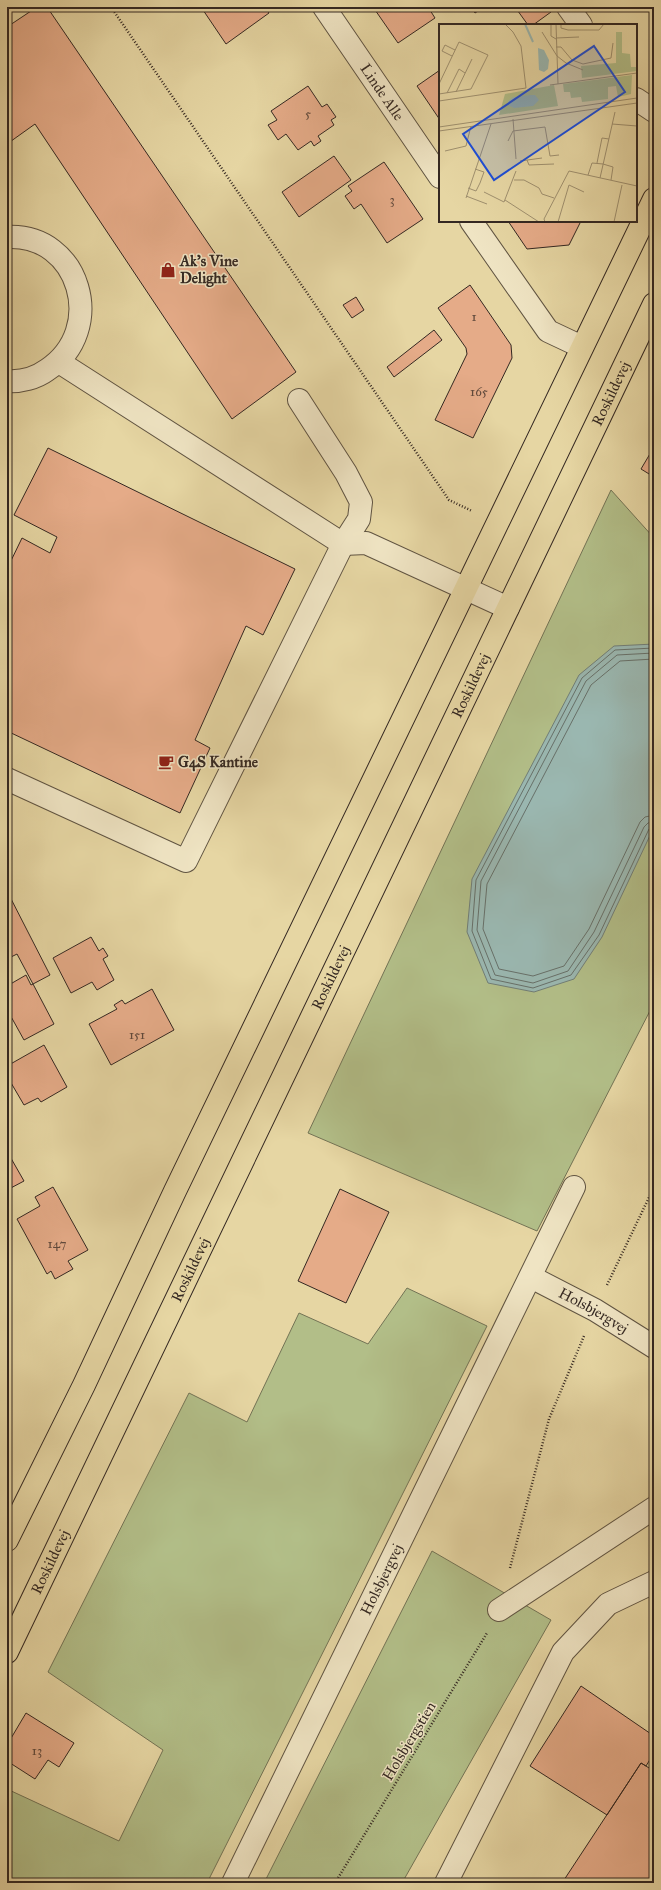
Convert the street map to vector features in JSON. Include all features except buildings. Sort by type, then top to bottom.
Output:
[{"type":"main road","points":[[7,1540],[84,1385],[654,199]]},
{"type":"main road","name":"Roskildevej","points":[[7,1652],[654,304]]},
{"type":"street","name":"Linde Alle","points":[[324,7],[439,176]]},
{"type":"street","points":[[568,7],[580,24]]},
{"type":"street","points":[[637,100],[654,111]]},
{"type":"street","points":[[471,222],[548,331],[582,347]]},
{"type":"street","points":[[7,237],[16,236],[40,243],[59,256],[73,274],[81,297],[81,320],[73,343],[59,362],[38,376],[10,387]]},
{"type":"street","points":[[59,362],[343,544],[366,543],[508,608]]},
{"type":"street","points":[[7,779],[186,861],[343,544],[359,518],[360,502],[346,473],[299,400]]},
{"type":"street","name":"Holsbjergvej","points":[[232,1883],[574,1187]]},
{"type":"street","name":"Holsbjergvej","points":[[531,1277],[595,1310],[654,1347]]},
{"type":"street","points":[[499,1610],[654,1508]]},
{"type":"street","points":[[446,1883],[562,1652],[608,1604],[654,1582]]},
{"type":"path","points":[[112,7],[449,500],[498,524]]},
{"type":"path","points":[[7,11],[11,16]]},
{"type":"path","name":"Holsbjergstien","points":[[335,1883],[479,1649],[499,1610],[549,1419],[595,1310],[654,1187]]},
{"type":"green space","points":[[611,490],[654,538],[654,1003],[537,1231],[308,1133]]},
{"type":"green space","points":[[407,1288],[487,1326],[207,1883],[7,1883],[7,1789],[119,1841],[163,1750],[48,1672],[189,1393],[247,1422],[299,1313],[368,1344]]},
{"type":"green space","points":[[432,1551],[551,1620],[402,1883],[264,1883]]},
{"type":"water","points":[[654,644],[654,827],[602,937],[574,979],[534,992],[488,983],[467,932],[472,879],[579,675],[614,646]]},
{"type":"place","name":"Ak's Vine Delight","points":[[168,270]]},
{"type":"place","name":"G4S Kantine","points":[[166,762]]}]
